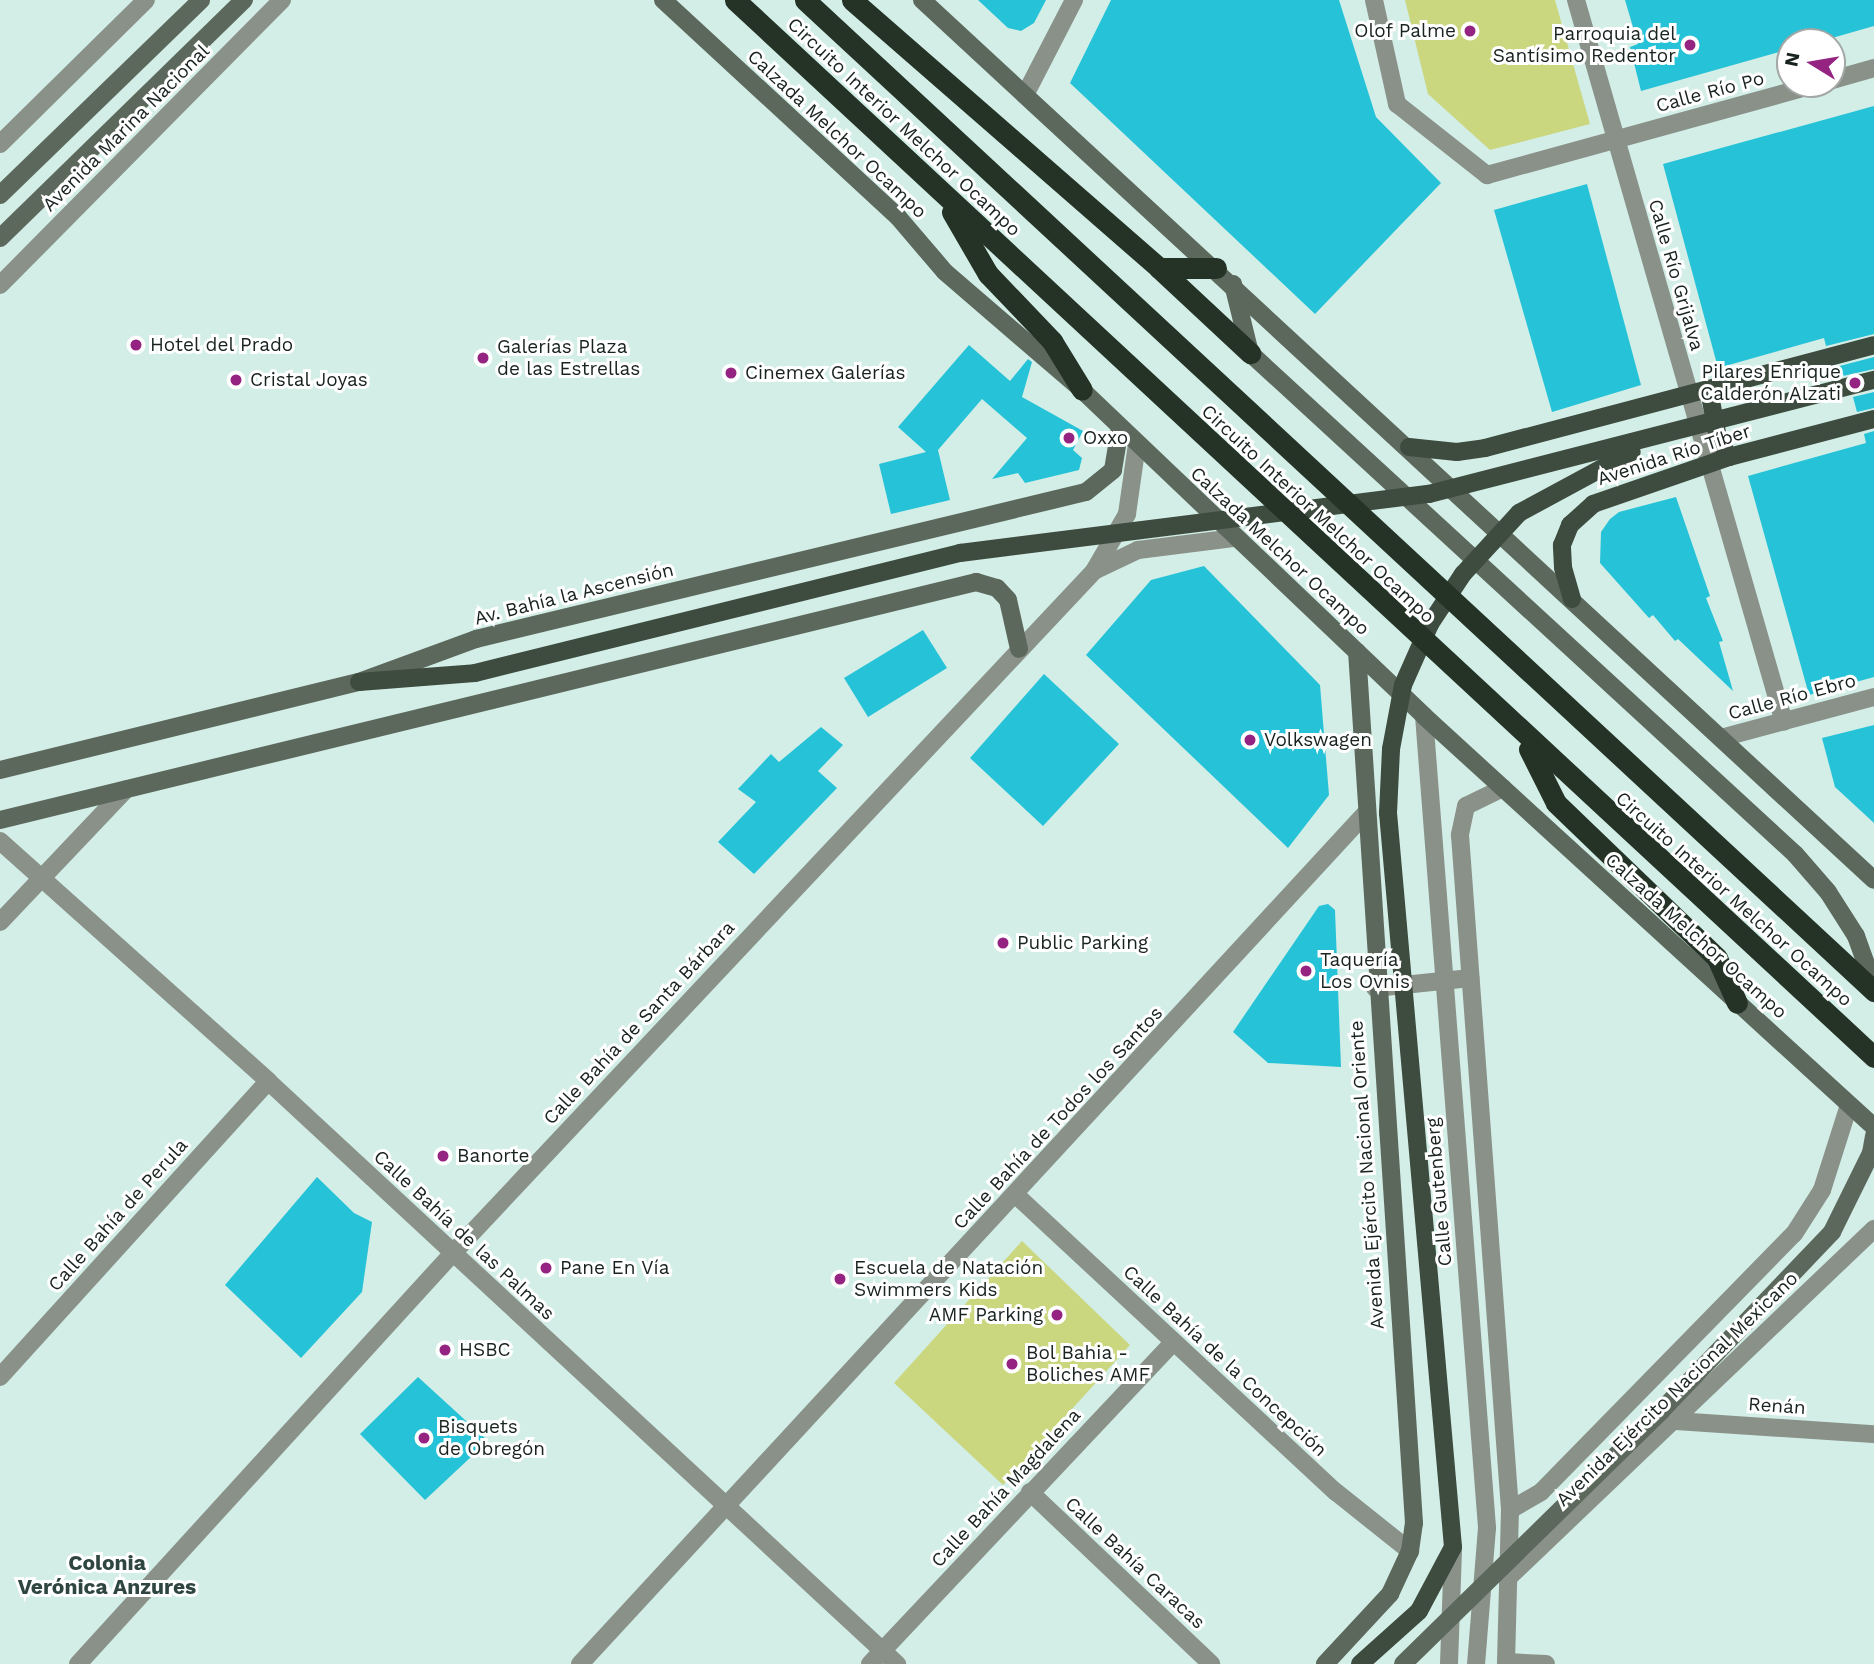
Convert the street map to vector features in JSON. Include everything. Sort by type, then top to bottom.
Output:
[{"type":"highway","name":"Circuito Interior Melchor Ocampo","points":[[735,0],[1521,735],[1874,1058]]},
{"type":"highway","name":"Circuito Interior Melchor Ocampo","points":[[805,0],[1874,988]]},
{"type":"highway","points":[[852,0],[1159,268],[1250,353]]},
{"type":"highway","points":[[941,192],[988,274],[1052,341],[1082,390]]},
{"type":"highway","points":[[1159,268],[1216,268]]},
{"type":"highway","points":[[1521,735],[1556,803],[1717,958],[1737,1003]]},
{"type":"main road","name":"Avenida Marina Nacional","points":[[0,195],[201,0]]},
{"type":"main road","name":"Avenida Marina Nacional","points":[[0,238],[244,0]]},
{"type":"main road","name":"Calzada Melchor Ocampo","points":[[663,0],[898,217],[944,272],[1082,390],[1424,716],[1874,1127]]},
{"type":"main road","points":[[922,0],[1216,268],[1874,880]]},
{"type":"main road","points":[[1233,284],[1250,353],[1794,855],[1828,892],[1856,936],[1874,988]]},
{"type":"main road","points":[[1409,447],[1475,450],[1689,396],[1874,345]]},
{"type":"main road","points":[[359,682],[475,673],[960,553],[1429,494],[1657,438],[1874,380]]},
{"type":"main road","points":[[1709,390],[1717,438],[1730,457]]},
{"type":"main road","name":"Avenida Río Tíber","points":[[1572,599],[1561,552],[1567,531],[1580,514],[1615,493],[1730,457],[1874,419]]},
{"type":"main road","name":"Av. Bahía la Ascensión","points":[[0,770],[359,682],[476,639],[1086,492],[1113,470],[1120,428]]},
{"type":"main road","points":[[1360,1664],[1419,1611],[1453,1547],[1388,813],[1391,749],[1403,685],[1430,624],[1463,574],[1519,513],[1657,438]]},
{"type":"main road","points":[[0,820],[976,582],[997,588],[1008,600],[1019,649]]},
{"type":"main road","name":"Avenida Ejército Nacional Oriente","points":[[1325,1664],[1390,1594],[1410,1551],[1413,1523],[1375,988],[1357,652]]},
{"type":"main road","points":[[1403,1664],[1662,1410],[1832,1232],[1871,1153],[1874,1136]]},
{"type":"street","points":[[0,144],[146,0]]},
{"type":"street","name":"Avenida Marina Nacional","points":[[0,285],[282,0]]},
{"type":"street","points":[[1025,95],[1074,0]]},
{"type":"street","name":"Calle Río Po","points":[[1374,0],[1396,104],[1486,175],[1776,95]]},
{"type":"street","name":"Calle Río Grijalva","points":[[1576,0],[1614,140],[1784,722]]},
{"type":"street","points":[[1846,76],[1874,68]]},
{"type":"street","points":[[1094,570],[1127,514],[1137,444]]},
{"type":"street","points":[[1094,570],[1139,550],[1235,538]]},
{"type":"street","name":"Calle Bahía de Santa Bárbara","points":[[78,1664],[452,1254],[1094,570]]},
{"type":"street","name":"Calle Río Ebro","points":[[1721,738],[1874,697]]},
{"type":"street","name":"Calle Gutenberg","points":[[1424,716],[1487,1528],[1476,1664]]},
{"type":"street","points":[[1503,788],[1471,801],[1460,821],[1510,1510],[1506,1663],[1546,1664]]},
{"type":"street","points":[[0,922],[126,789]]},
{"type":"street","name":"Calle Bahía de Todos los Santos","points":[[580,1664],[1016,1195],[1364,815]]},
{"type":"street","name":"Calle Bahía de las Palmas","points":[[0,841],[43,876],[268,1081],[727,1506],[876,1657],[897,1664]]},
{"type":"street","points":[[1375,988],[1470,978]]},
{"type":"street","name":"Calle Bahía de Perula","points":[[0,1377],[268,1081]]},
{"type":"street","points":[[1510,1510],[1541,1492],[1794,1234],[1822,1190],[1849,1105]]},
{"type":"street","name":"Calle Bahía de la Concepción","points":[[1016,1195],[1336,1492],[1410,1551]]},
{"type":"street","name":"Avenida Ejército Nacional Mexicano","points":[[1508,1578],[1874,1229]]},
{"type":"street","name":"Calle Bahía Magdalena","points":[[876,1657],[1173,1343]]},
{"type":"street","name":"Renán","points":[[1676,1420],[1874,1434]]},
{"type":"street","name":"Calle Bahía Caracas","points":[[1030,1492],[1211,1664]]},
{"type":"street","points":[[1449,1664],[1453,1547]]},
{"type":"green space","points":[[1405,0],[1555,0],[1590,124],[1490,150],[1428,94]]},
{"type":"green space","name":"Bol Bahia - Boliches AMF","points":[[1022,1241],[1130,1345],[1003,1485],[894,1383]]},
{"type":"building","points":[[978,0],[1046,0],[1034,23],[1021,31],[1008,28]]},
{"type":"building","points":[[1111,0],[1339,0],[1376,117],[1441,183],[1315,314],[1070,83]]},
{"type":"building","name":"Parroquia del Santísimo Redentor","points":[[1625,0],[1874,0],[1874,26],[1846,34],[1846,28],[1776,28],[1776,53],[1641,91],[1630,47],[1638,44]]},
{"type":"building","points":[[1874,106],[1874,334],[1826,346],[1824,338],[1718,368],[1663,164]]},
{"type":"building","points":[[1587,184],[1641,385],[1552,412],[1494,210]]},
{"type":"building","points":[[969,345],[1010,381],[1028,359],[1032,362],[1022,397],[1083,431],[1073,450],[1082,458],[1079,470],[1025,483],[1018,473],[992,479],[1027,438],[982,399],[938,450],[950,500],[891,514],[879,464],[926,452],[898,427]]},
{"type":"building","points":[[1874,357],[1874,369],[1834,378],[1832,368]]},
{"type":"building","points":[[1874,392],[1874,408],[1857,412],[1853,397]]},
{"type":"building","points":[[1874,431],[1874,677],[1809,695],[1748,476],[1866,443],[1864,434]]},
{"type":"building","points":[[1676,497],[1710,596],[1706,598],[1723,641],[1719,642],[1733,691],[1678,639],[1675,641],[1653,615],[1649,618],[1600,563],[1601,532],[1610,519],[1619,512]]},
{"type":"building","name":"Volkswagen","points":[[1204,566],[1320,685],[1329,795],[1288,848],[1086,655],[1151,580]]},
{"type":"building","points":[[923,630],[947,668],[868,717],[844,678]]},
{"type":"building","points":[[1044,674],[1119,744],[1043,826],[970,758]]},
{"type":"building","points":[[1874,725],[1874,823],[1835,787],[1822,738]]},
{"type":"building","points":[[821,727],[843,745],[818,771],[837,788],[754,874],[718,842],[756,802],[738,789],[771,754],[779,762]]},
{"type":"building","name":"Taquería Los Ovnis","points":[[1328,904],[1335,910],[1341,1067],[1268,1063],[1233,1032],[1319,906]]},
{"type":"building","points":[[317,1177],[354,1213],[372,1222],[362,1292],[301,1358],[225,1285]]},
{"type":"building","name":"Bisquets de Obregón","points":[[418,1377],[488,1441],[425,1500],[360,1434]]},
{"type":"place","name":"Olof Palme","points":[[1470,31]]},
{"type":"place","name":"Parroquia del Santísimo Redentor","points":[[1690,45]]},
{"type":"place","name":"Hotel del Prado","points":[[136,345]]},
{"type":"place","name":"Galerías Plaza de las Estrellas","points":[[483,358]]},
{"type":"place","name":"Cinemex Galerías","points":[[731,373]]},
{"type":"place","name":"Cristal Joyas","points":[[236,380]]},
{"type":"place","name":"Pilares Enrique Calderón Alzati","points":[[1855,383]]},
{"type":"place","name":"Oxxo","points":[[1069,438]]},
{"type":"place","name":"Volkswagen","points":[[1250,740]]},
{"type":"place","name":"Public Parking","points":[[1003,943]]},
{"type":"place","name":"Taquería Los Ovnis","points":[[1306,971]]},
{"type":"place","name":"Banorte","points":[[443,1156]]},
{"type":"place","name":"Pane En Vía","points":[[546,1268]]},
{"type":"place","name":"Escuela de Natación Swimmers Kids","points":[[840,1279]]},
{"type":"place","name":"AMF Parking","points":[[1057,1315]]},
{"type":"place","name":"HSBC","points":[[445,1350]]},
{"type":"place","name":"Bol Bahia - Boliches AMF","points":[[1012,1364]]},
{"type":"place","name":"Bisquets de Obregón","points":[[424,1438]]},
{"type":"district","name":"Colonia Verónica Anzures","points":[[107,1575]]}]
